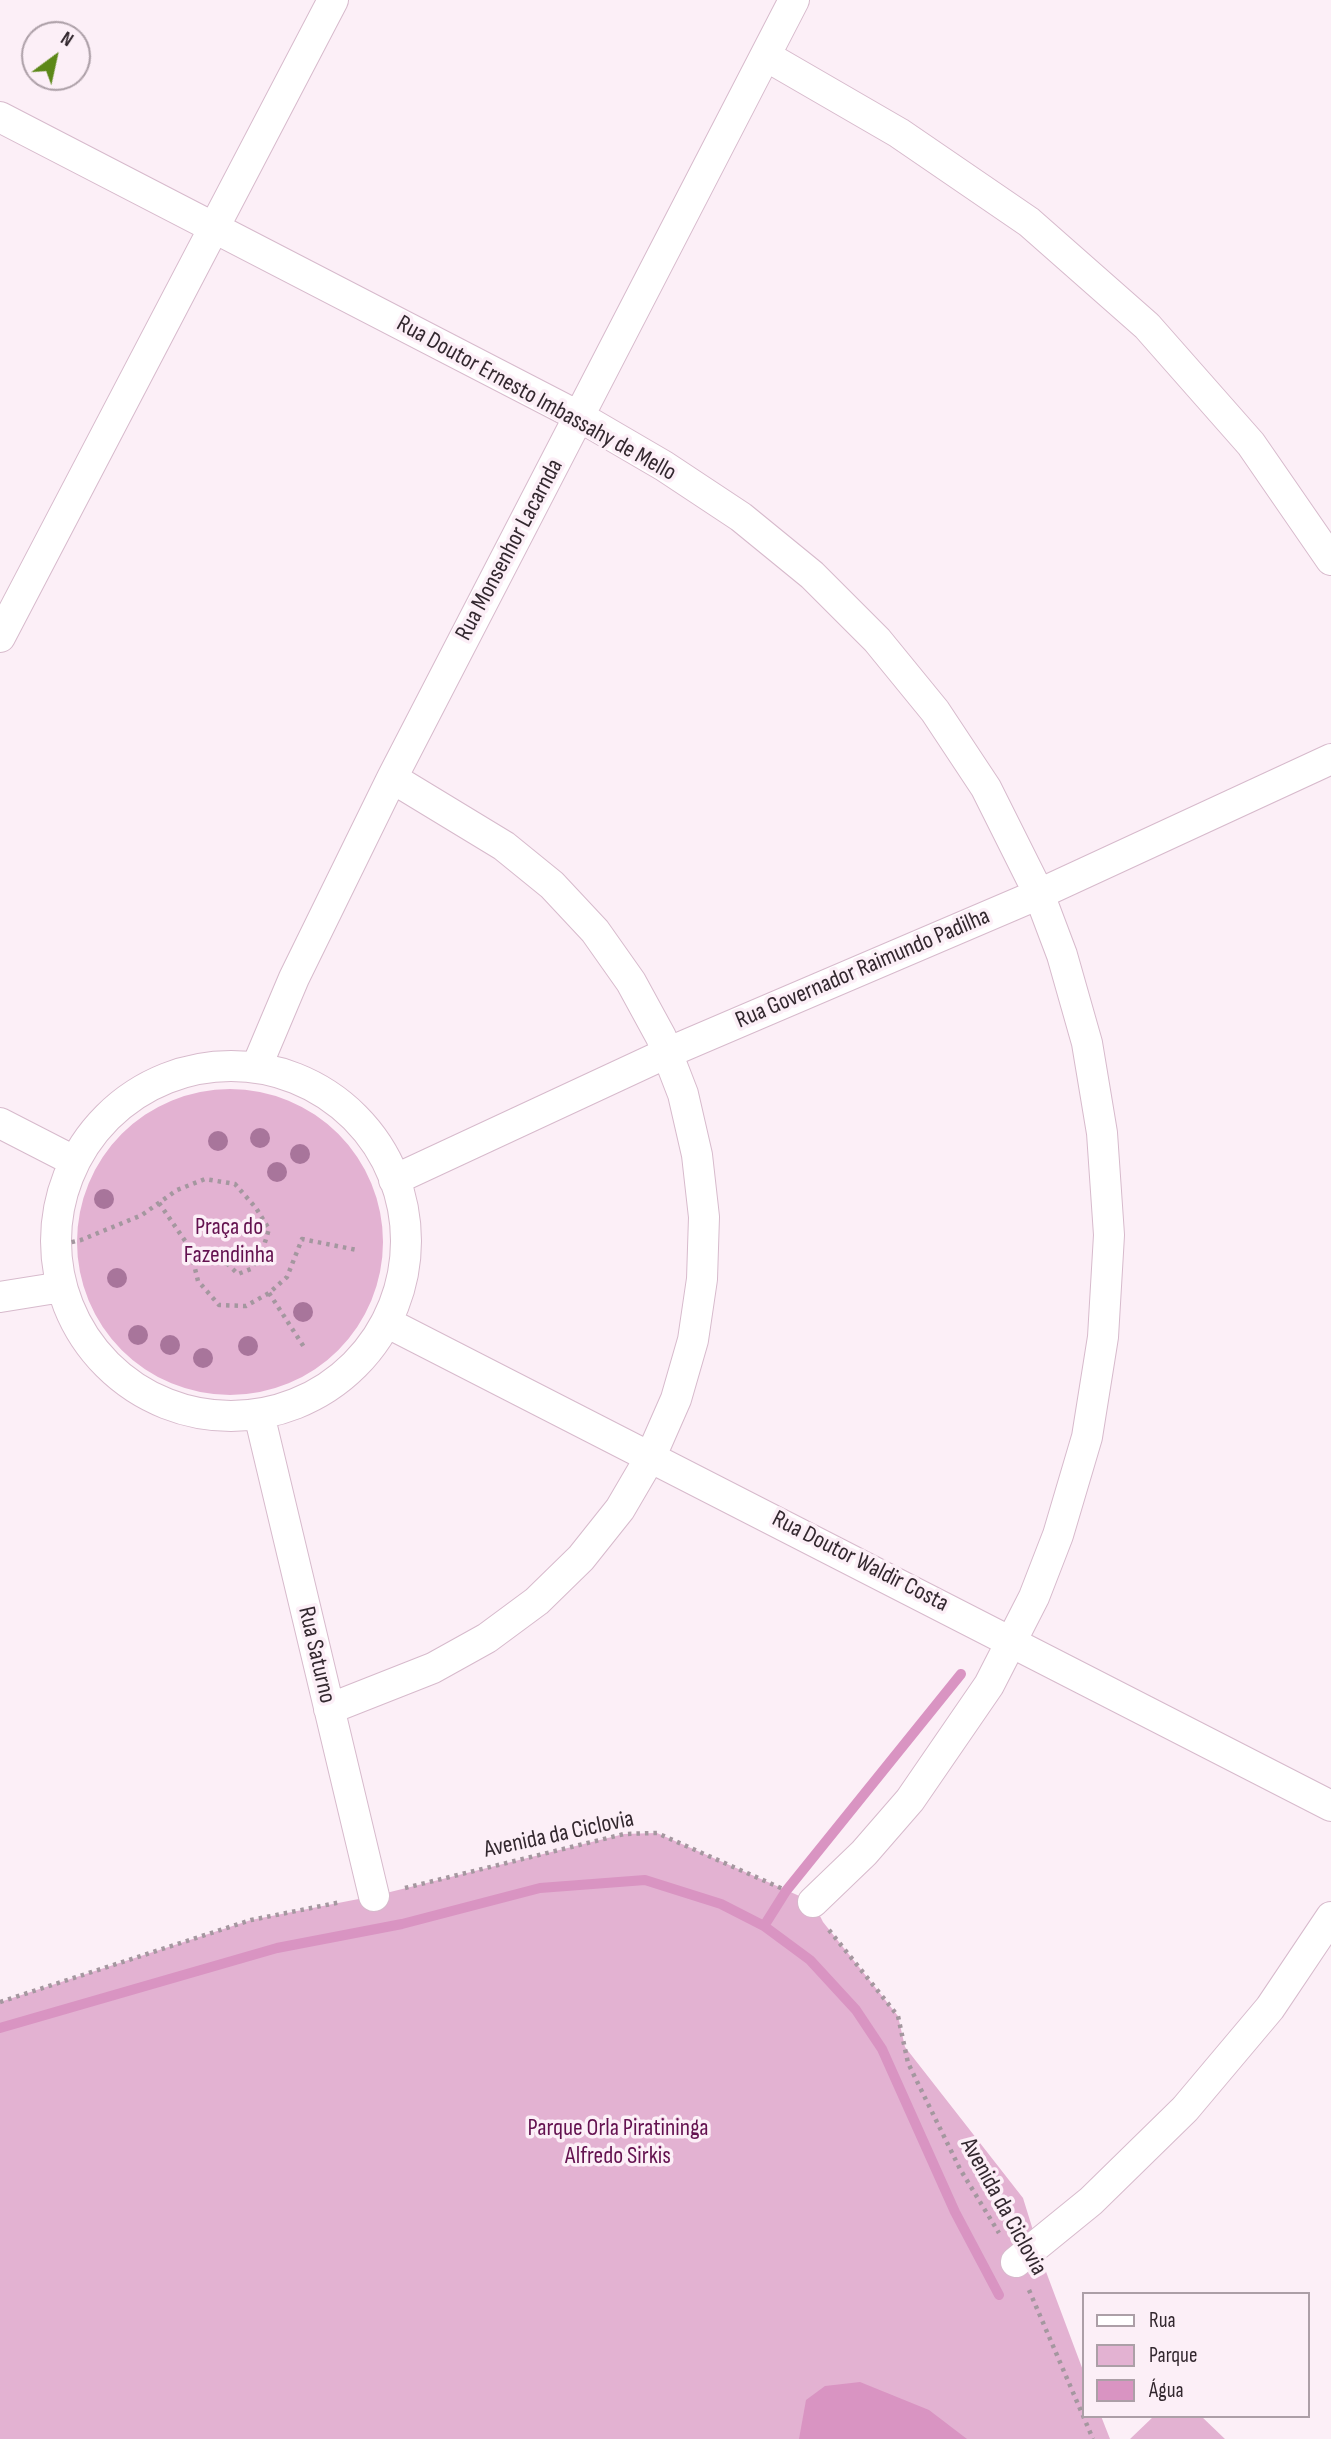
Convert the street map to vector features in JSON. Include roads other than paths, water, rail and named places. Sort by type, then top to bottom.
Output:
[{"type":"street","points":[[0,637],[333,0]]},
{"type":"street","name":"Rua Monsenhor Lacarnda","points":[[256,1068],[294,978],[392,778],[794,0]]},
{"type":"street","points":[[766,55],[899,133],[1029,222],[1147,326],[1251,444],[1331,560]]},
{"type":"street","name":"Rua Doutor Ernesto Imbassahy de Mello","points":[[0,117],[580,417],[664,466],[741,517],[812,575],[877,640],[935,711],[986,788],[1039,894],[1062,955],[1087,1043],[1102,1133],[1109,1235],[1103,1337],[1087,1437],[1058,1535],[1013,1641],[970,1717],[910,1800],[864,1853],[813,1902]]},
{"type":"street","name":"Rua Governador Raimundo Padilha","points":[[394,1180],[667,1053],[1039,894],[1331,759]]},
{"type":"street","points":[[329,1709],[433,1668],[487,1638],[537,1601],[581,1558],[612,1518],[651,1456],[680,1387],[693,1340],[702,1279],[704,1217],[697,1155],[683,1094],[667,1053],[631,982],[595,931],[552,885],[504,846],[392,778]]},
{"type":"street","points":[[202,1068],[256,1068],[287,1076],[315,1088],[363,1127],[381,1152],[394,1180],[406,1227],[405,1252],[396,1300],[386,1322],[360,1360],[325,1390],[293,1405],[260,1414],[234,1416],[196,1412],[159,1400],[136,1388],[116,1373],[82,1334],[62,1287],[55,1245],[63,1188],[74,1161],[106,1117],[150,1086],[202,1068]]},
{"type":"street","points":[[0,1123],[74,1161]]},
{"type":"street","points":[[0,1297],[62,1287]]},
{"type":"street","name":"Rua Doutor Waldir Costa","points":[[386,1322],[1331,1806]]},
{"type":"street","name":"Rua Saturno","points":[[260,1414],[374,1896]]},
{"type":"street","points":[[1016,2262],[1091,2201],[1185,2109],[1270,2008],[1331,1917]]},
{"type":"water","points":[[860,2382],[929,2410],[967,2439],[799,2439],[806,2400],[825,2386]]},
{"type":"waterway","points":[[764,1926],[786,1891],[961,1674]]},
{"type":"waterway","points":[[0,2028],[277,1948],[402,1924],[540,1888],[645,1880],[721,1904],[764,1926],[810,1960],[856,2010],[882,2049],[955,2212],[999,2295]]},
{"type":"park label","name":"Praça do Fazendinha","points":[[229,1242]]},
{"type":"park label","name":"Parque Orla Piratininga Alfredo Sirkis","points":[[618,2143]]}]
